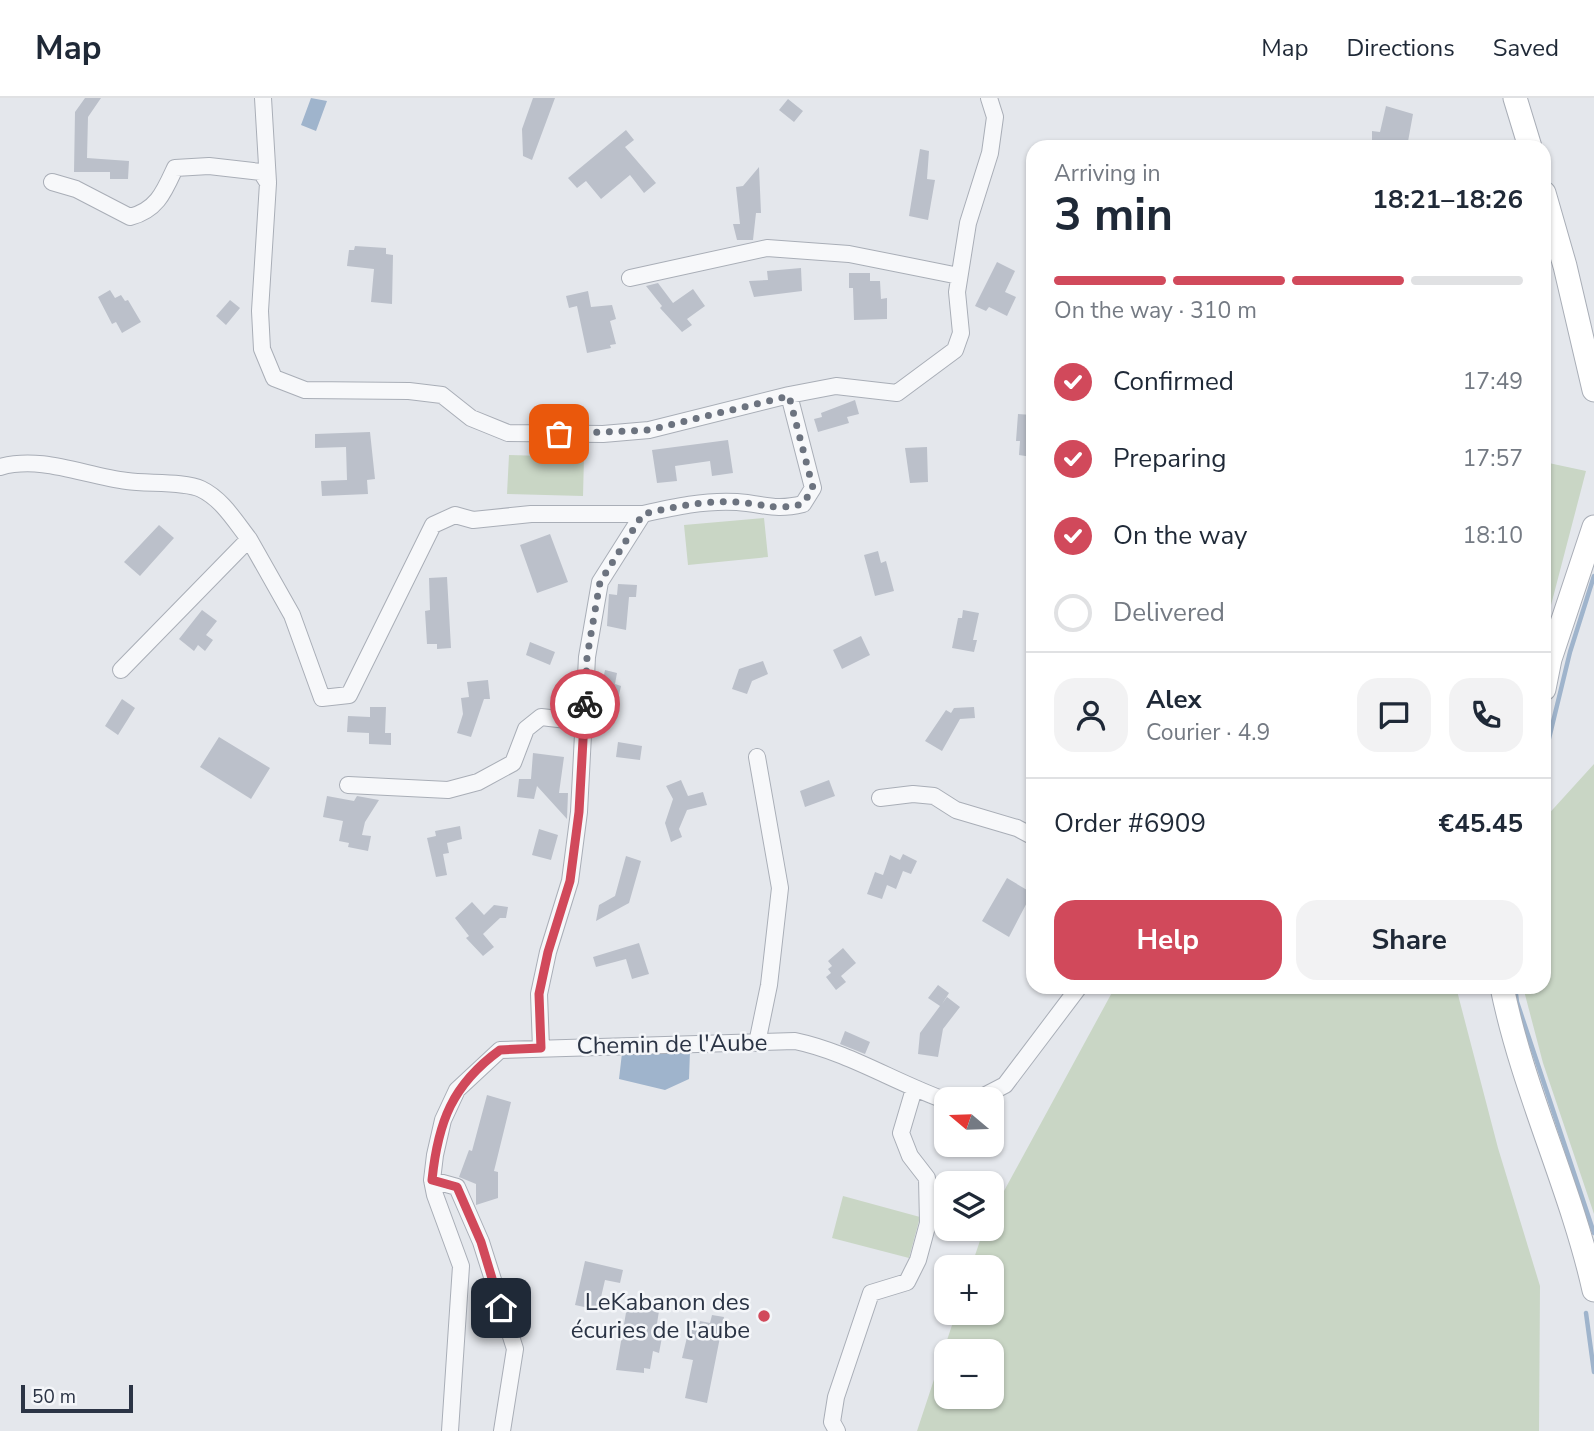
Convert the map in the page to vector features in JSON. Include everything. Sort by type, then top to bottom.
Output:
[{"type":"main road","points":[[1516,98],[1528,140]]},
{"type":"main road","points":[[1551,217],[1594,390]]},
{"type":"main road","points":[[1551,656],[1594,527]]},
{"type":"main road","points":[[1504,994],[1532,1099],[1587,1258],[1594,1290]]},
{"type":"street","points":[[263,98],[268,182],[260,311],[262,349],[274,378],[305,390],[409,391],[442,395],[471,418],[508,432],[603,433],[649,430],[836,386],[897,393],[955,350],[961,333],[957,292],[968,223],[990,153],[995,117],[989,98]]},
{"type":"street","points":[[52,182],[76,189],[130,217],[146,213],[156,204],[175,167],[241,168],[261,172],[268,182]]},
{"type":"street","points":[[630,278],[767,248],[849,254],[959,276]]},
{"type":"street","points":[[0,467],[17,462],[64,467],[124,481],[200,488],[222,504],[249,539],[292,615],[322,698],[349,695],[433,525],[455,515],[473,520],[520,515],[643,514],[693,504],[735,502],[781,509],[803,504],[813,488],[789,396]]},
{"type":"street","points":[[541,1048],[539,994],[548,952],[570,881],[579,812],[587,657],[600,582],[643,514]]},
{"type":"street","points":[[121,670],[249,539]]},
{"type":"street","points":[[348,785],[447,790],[478,782],[513,763],[526,729],[541,717],[584,722]]},
{"type":"street","points":[[757,757],[780,888],[769,985],[757,1043]]},
{"type":"street","points":[[880,798],[913,794],[934,796],[956,810],[1026,833]]},
{"type":"street","points":[[1000,1087],[1005,1084],[1074,994]]},
{"type":"street","name":"Chemin de l'Aube","points":[[450,1431],[461,1266],[432,1180],[443,1120],[457,1090],[500,1050],[795,1041],[826,1047],[934,1096]]},
{"type":"street","points":[[837,1431],[832,1422],[836,1397],[871,1293],[907,1282],[918,1260],[929,1223],[927,1178],[910,1156],[901,1133],[914,1089]]},
{"type":"street","points":[[432,1180],[457,1187],[481,1242],[515,1349],[502,1431]]},
{"type":"green space","points":[[509,455],[584,457],[583,496],[507,494]]},
{"type":"green space","points":[[1551,464],[1586,471],[1551,605]]},
{"type":"green space","points":[[764,518],[768,557],[688,565],[684,525]]},
{"type":"green space","points":[[1594,764],[1594,1214],[1543,1063],[1525,994],[1551,994],[1551,811]]},
{"type":"green space","points":[[1111,994],[1458,994],[1498,1148],[1540,1286],[1539,1431],[917,1431],[934,1380],[934,1409],[1004,1409],[1004,1339],[947,1339],[952,1325],[1004,1325],[1004,1255],[975,1255],[980,1241],[1004,1241],[1004,1191]]},
{"type":"green space","points":[[843,1196],[920,1217],[909,1258],[832,1238]]},
{"type":"water","points":[[311,98],[327,101],[316,131],[301,125]]},
{"type":"water","points":[[690,1051],[689,1079],[665,1090],[619,1079],[622,1053]]},
{"type":"building","points":[[85,98],[101,98],[88,117],[87,158],[129,161],[128,179],[110,179],[110,172],[74,172],[75,112]]},
{"type":"building","points":[[533,98],[555,98],[532,160],[523,156],[522,129]]},
{"type":"building","points":[[788,99],[803,111],[794,122],[779,110]]},
{"type":"building","points":[[1386,106],[1413,114],[1408,140],[1372,140],[1372,131],[1380,132]]},
{"type":"building","points":[[626,130],[634,140],[625,147],[656,183],[644,193],[630,175],[601,199],[586,181],[577,188],[568,178]]},
{"type":"building","points":[[920,149],[929,151],[927,179],[935,180],[928,220],[909,216]]},
{"type":"building","points":[[759,167],[761,213],[756,213],[753,240],[737,240],[733,224],[740,224],[736,187],[743,186]]},
{"type":"building","points":[[355,246],[386,248],[386,254],[393,255],[392,304],[371,302],[374,269],[347,266],[349,250],[354,250]]},
{"type":"building","points":[[997,262],[1015,271],[1005,292],[1016,297],[1007,316],[989,307],[986,311],[975,306]]},
{"type":"building","points":[[801,268],[802,291],[754,297],[749,281],[768,280],[767,271]]},
{"type":"building","points":[[849,273],[870,273],[870,281],[880,281],[881,299],[887,298],[887,319],[854,320],[853,288],[849,288]]},
{"type":"building","points":[[658,283],[673,303],[693,289],[705,306],[687,319],[692,325],[682,332],[660,308],[662,306],[646,286]]},
{"type":"building","points":[[110,290],[115,298],[121,295],[125,301],[128,300],[141,322],[122,333],[116,322],[112,324],[98,297]]},
{"type":"building","points":[[588,291],[591,307],[612,305],[616,319],[610,321],[616,344],[610,345],[611,348],[587,353],[577,306],[569,308],[566,296]]},
{"type":"building","points":[[230,300],[240,308],[226,325],[216,316]]},
{"type":"building","points":[[855,400],[859,414],[847,417],[849,423],[818,432],[814,419],[822,417],[821,413]]},
{"type":"building","points":[[1018,414],[1026,415],[1026,456],[1019,455],[1020,441],[1016,441]]},
{"type":"building","points":[[370,432],[375,479],[367,480],[368,494],[322,496],[321,481],[347,480],[346,447],[315,448],[315,434]]},
{"type":"building","points":[[728,440],[733,473],[712,476],[710,461],[675,466],[677,481],[657,483],[652,450]]},
{"type":"building","points":[[927,447],[928,482],[910,483],[905,448]]},
{"type":"building","points":[[159,525],[174,538],[140,576],[124,562]]},
{"type":"building","points":[[550,534],[568,582],[537,593],[520,545]]},
{"type":"building","points":[[878,551],[881,563],[886,561],[894,591],[875,596],[864,555]]},
{"type":"building","points":[[447,577],[451,648],[437,649],[437,644],[427,644],[425,611],[430,610],[429,578]]},
{"type":"building","points":[[618,584],[637,585],[636,597],[629,597],[626,630],[607,626],[609,594],[617,595]]},
{"type":"building","points":[[202,610],[217,621],[206,635],[213,640],[205,651],[198,645],[194,651],[179,639]]},
{"type":"building","points":[[963,610],[979,613],[973,640],[977,640],[974,652],[952,648],[958,618],[962,618]]},
{"type":"building","points":[[861,636],[870,655],[842,669],[833,650]]},
{"type":"building","points":[[530,642],[555,652],[550,665],[526,655]]},
{"type":"building","points":[[763,661],[768,674],[752,681],[747,694],[732,689],[739,669]]},
{"type":"building","points":[[605,670],[617,673],[615,684],[621,686],[613,722],[595,718]]},
{"type":"building","points":[[488,680],[490,699],[484,699],[471,737],[457,733],[463,714],[461,698],[469,697],[467,682]]},
{"type":"building","points":[[122,699],[135,708],[118,735],[105,726]]},
{"type":"building","points":[[370,707],[386,707],[385,733],[391,733],[391,745],[369,744],[369,733],[347,732],[348,716],[370,717]]},
{"type":"building","points":[[974,707],[975,718],[960,719],[942,751],[925,741],[946,710],[951,713],[954,708]]},
{"type":"building","points":[[219,737],[270,768],[251,799],[200,767]]},
{"type":"building","points":[[618,742],[642,746],[640,760],[616,757]]},
{"type":"building","points":[[533,753],[564,757],[559,793],[568,793],[567,819],[537,786],[534,799],[517,797],[519,779],[531,779]]},
{"type":"building","points":[[681,780],[688,796],[703,792],[707,805],[687,810],[679,829],[682,837],[671,842],[665,823],[673,799],[666,786]]},
{"type":"building","points":[[829,780],[835,796],[805,807],[800,791]]},
{"type":"building","points":[[327,796],[354,801],[357,796],[379,800],[365,822],[362,835],[371,836],[368,851],[348,847],[349,843],[339,841],[343,821],[323,817]]},
{"type":"building","points":[[460,826],[462,839],[447,843],[449,853],[443,854],[447,875],[436,877],[427,838],[436,836],[435,831]]},
{"type":"building","points":[[539,829],[558,835],[551,860],[532,855]]},
{"type":"building","points":[[903,854],[917,861],[911,874],[903,871],[896,889],[887,885],[882,899],[867,894],[875,872],[883,875],[890,855],[900,860]]},
{"type":"building","points":[[626,856],[641,861],[629,903],[596,921],[599,905],[615,896]]},
{"type":"building","points":[[1007,878],[1026,889],[1026,904],[1009,937],[982,921]]},
{"type":"building","points":[[472,902],[484,915],[494,905],[508,907],[506,918],[500,918],[483,934],[494,947],[483,956],[466,938],[469,936],[455,918]]},
{"type":"building","points":[[639,943],[649,974],[632,979],[626,959],[596,967],[593,957]]},
{"type":"building","points":[[843,948],[856,963],[841,976],[846,982],[836,990],[826,977],[831,973],[828,969],[832,966],[828,961]]},
{"type":"building","points":[[938,985],[949,993],[942,1004],[947,997],[960,1007],[943,1029],[938,1057],[918,1054],[920,1033],[940,1006],[928,998]]},
{"type":"building","points":[[845,1031],[870,1042],[865,1054],[840,1044]]},
{"type":"building","points":[[487,1095],[511,1102],[494,1171],[498,1172],[498,1198],[476,1205],[476,1184],[459,1177],[469,1150],[472,1151]]},
{"type":"building","points":[[585,1261],[623,1270],[620,1283],[605,1280],[598,1310],[575,1305]]},
{"type":"building","points":[[627,1307],[659,1311],[655,1336],[662,1337],[659,1353],[653,1351],[650,1369],[644,1368],[644,1373],[616,1370]]},
{"type":"building","points":[[712,1315],[724,1317],[707,1403],[685,1398],[693,1360],[682,1358],[689,1329],[698,1331],[700,1321],[710,1323]]},
{"type":"waterway","points":[[1551,730],[1570,652],[1594,576]]},
{"type":"waterway","points":[[1516,994],[1594,1233]]},
{"type":"waterway","points":[[1586,1313],[1594,1372]]},
{"type":"way so far","points":[[559,434],[649,430],[789,396],[808,459],[813,488],[803,504],[781,509],[735,502],[693,504],[643,514],[600,582],[587,657],[585,704]]},
{"type":"place","name":"LeKabanon des écuries de l'aube","points":[[764,1316]]},
{"type":"route","points":[[501,1308],[481,1242],[457,1187],[432,1180],[435,1155],[443,1120],[457,1090],[500,1050],[541,1048],[539,994],[548,952],[570,881],[579,812],[585,704]]}]
